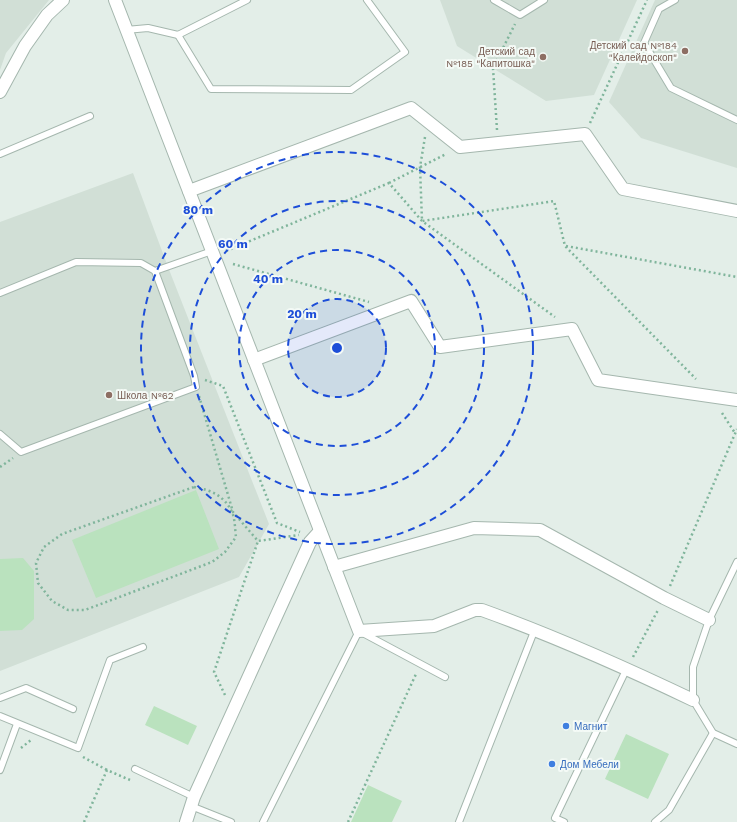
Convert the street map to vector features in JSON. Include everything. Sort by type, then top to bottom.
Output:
[{"type":"street","points":[[0,92],[25,46],[47,15],[63,0]]},
{"type":"street","points":[[115,0],[359,632],[434,626],[475,610],[482,610],[535,629],[627,668],[693,700]]},
{"type":"street","points":[[188,191],[411,108],[460,147],[585,134],[622,189],[737,211]]},
{"type":"street","points":[[254,360],[411,301],[440,347],[572,329],[598,380],[737,400]]},
{"type":"street","points":[[334,567],[474,528],[540,530],[664,598],[709,620]]},
{"type":"street","points":[[186,822],[192,801],[310,542],[320,531]]},
{"type":"lane","points":[[126,30],[148,28],[178,34],[247,0]]},
{"type":"lane","points":[[178,34],[211,89],[351,90],[405,52],[367,0]]},
{"type":"lane","points":[[494,0],[520,14],[544,0]]},
{"type":"lane","points":[[675,0],[658,9],[644,43],[671,88],[737,120]]},
{"type":"lane","points":[[0,154],[90,116]]},
{"type":"lane","points":[[155,271],[212,251]]},
{"type":"lane","points":[[0,293],[76,262],[141,263],[155,271],[194,376],[196,387],[21,452],[0,434]]},
{"type":"lane","points":[[737,562],[709,620],[693,667],[693,700],[713,734],[737,744]]},
{"type":"lane","points":[[458,822],[535,629]]},
{"type":"lane","points":[[263,822],[359,632],[444,677]]},
{"type":"lane","points":[[0,716],[78,748],[110,660],[143,647]]},
{"type":"lane","points":[[564,822],[556,818],[627,668]]},
{"type":"lane","points":[[0,698],[26,688],[73,709]]},
{"type":"lane","points":[[0,770],[17,724]]},
{"type":"lane","points":[[655,822],[669,810],[713,734]]},
{"type":"lane","points":[[135,769],[231,822]]},
{"type":"path","points":[[585,134],[647,0]]},
{"type":"path","points":[[498,143],[493,68],[520,14]]},
{"type":"path","points":[[422,221],[420,166],[428,121]]},
{"type":"path","points":[[212,251],[217,254],[389,183],[460,147]]},
{"type":"path","points":[[389,183],[422,221],[572,329]]},
{"type":"path","points":[[422,221],[554,200],[565,246],[712,396],[735,433]]},
{"type":"path","points":[[565,246],[737,278]]},
{"type":"path","points":[[230,264],[392,308]]},
{"type":"path","points":[[196,387],[233,512],[236,537],[225,552],[212,562],[85,610],[68,610],[52,601],[38,583],[36,563],[44,547],[62,534],[194,487],[208,490],[221,496],[233,512],[258,542]]},
{"type":"path","points":[[627,668],[664,598],[737,429]]},
{"type":"path","points":[[258,542],[303,534]]},
{"type":"path","points":[[226,697],[214,672],[258,542]]},
{"type":"path","points":[[348,822],[421,665]]},
{"type":"path","points":[[19,749],[36,737]]},
{"type":"path","points":[[82,757],[135,782]]},
{"type":"path","points":[[84,822],[107,770]]},
{"type":"shaded area","points":[[0,0],[49,0],[6,53],[0,70]]},
{"type":"shaded area","name":"Детский сад №185 \"Капитошка\"","points":[[440,0],[637,0],[594,95],[546,101],[457,46]]},
{"type":"shaded area","name":"Детский сад №184 \"Калейдоскоп\"","points":[[655,0],[737,0],[737,168],[641,138],[609,102]]},
{"type":"shaded area","name":"Школа №62","points":[[133,173],[168,267],[269,524],[239,577],[0,671],[0,222]]},
{"type":"green space","points":[[196,490],[219,549],[96,598],[72,540]]},
{"type":"green space","points":[[23,558],[34,571],[34,619],[22,630],[0,631],[0,559]]},
{"type":"green space","points":[[154,706],[197,726],[188,745],[145,725]]},
{"type":"green space","points":[[626,734],[669,754],[648,799],[605,779]]},
{"type":"green space","points":[[368,785],[402,801],[392,822],[351,822]]},
{"type":"place","name":"Детский сад №184 \"Калейдоскоп\"","points":[[685,51]]},
{"type":"place","name":"Детский сад №185 \"Капитошка\"","points":[[543,57]]},
{"type":"place","name":"Школа №62","points":[[109,395]]},
{"type":"place","name":"Магнит","points":[[566,726]]},
{"type":"place","name":"Дом Мебели","points":[[552,764]]}]
